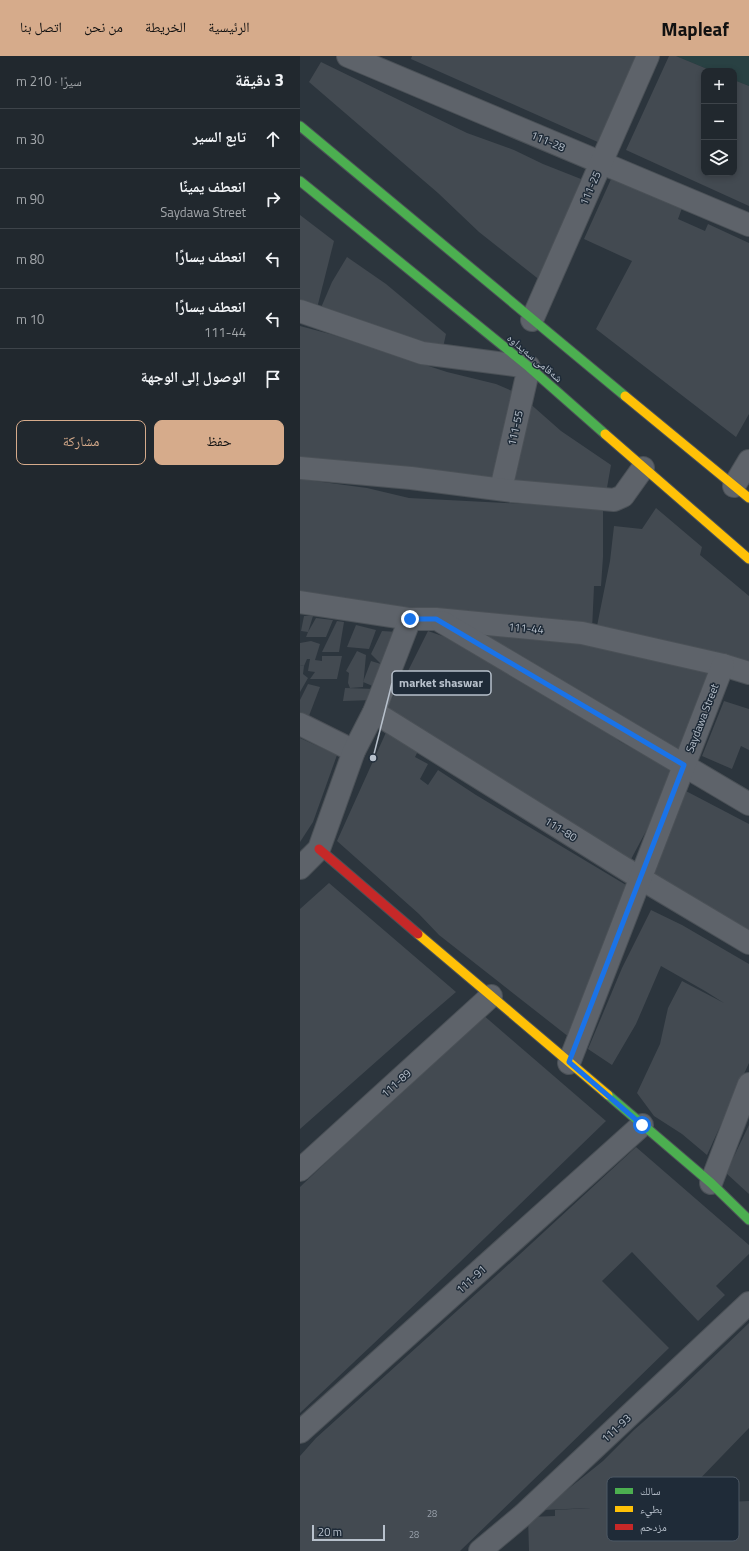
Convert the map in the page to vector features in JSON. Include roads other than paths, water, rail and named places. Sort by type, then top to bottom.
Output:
[{"type":"street","name":"111-28","points":[[348,56],[749,225]]},
{"type":"street","name":"111-25","points":[[532,320],[648,56]]},
{"type":"street","points":[[300,126],[532,320],[742,492],[749,461]]},
{"type":"street","name":"شەقامی سەیداوە","points":[[300,181],[529,367],[749,559]]},
{"type":"street","points":[[300,311],[422,353],[529,367]]},
{"type":"street","name":"111-55","points":[[501,489],[529,367]]},
{"type":"street","points":[[300,468],[411,478],[501,489],[614,500],[623,496],[643,468]]},
{"type":"street","name":"111-44","points":[[300,602],[410,619],[436,619],[582,633],[723,665],[749,673]]},
{"type":"street","points":[[300,868],[319,849],[354,751],[374,712],[410,619]]},
{"type":"street","points":[[436,619],[749,804]]},
{"type":"street","name":"Saydawa Street","points":[[569,1062],[723,665]]},
{"type":"street","name":"111-80","points":[[374,712],[640,878],[749,943]]},
{"type":"street","points":[[300,724],[354,751]]},
{"type":"street","points":[[319,849],[710,1183],[749,1220]]},
{"type":"street","name":"111-89","points":[[300,1170],[491,996]]},
{"type":"street","points":[[710,1183],[749,1084]]},
{"type":"street","name":"111-91","points":[[300,1432],[642,1125]]},
{"type":"street","name":"111-93","points":[[480,1551],[523,1515],[749,1303]]},
{"type":"place","name":"market shaswar","points":[[373,758]]}]
